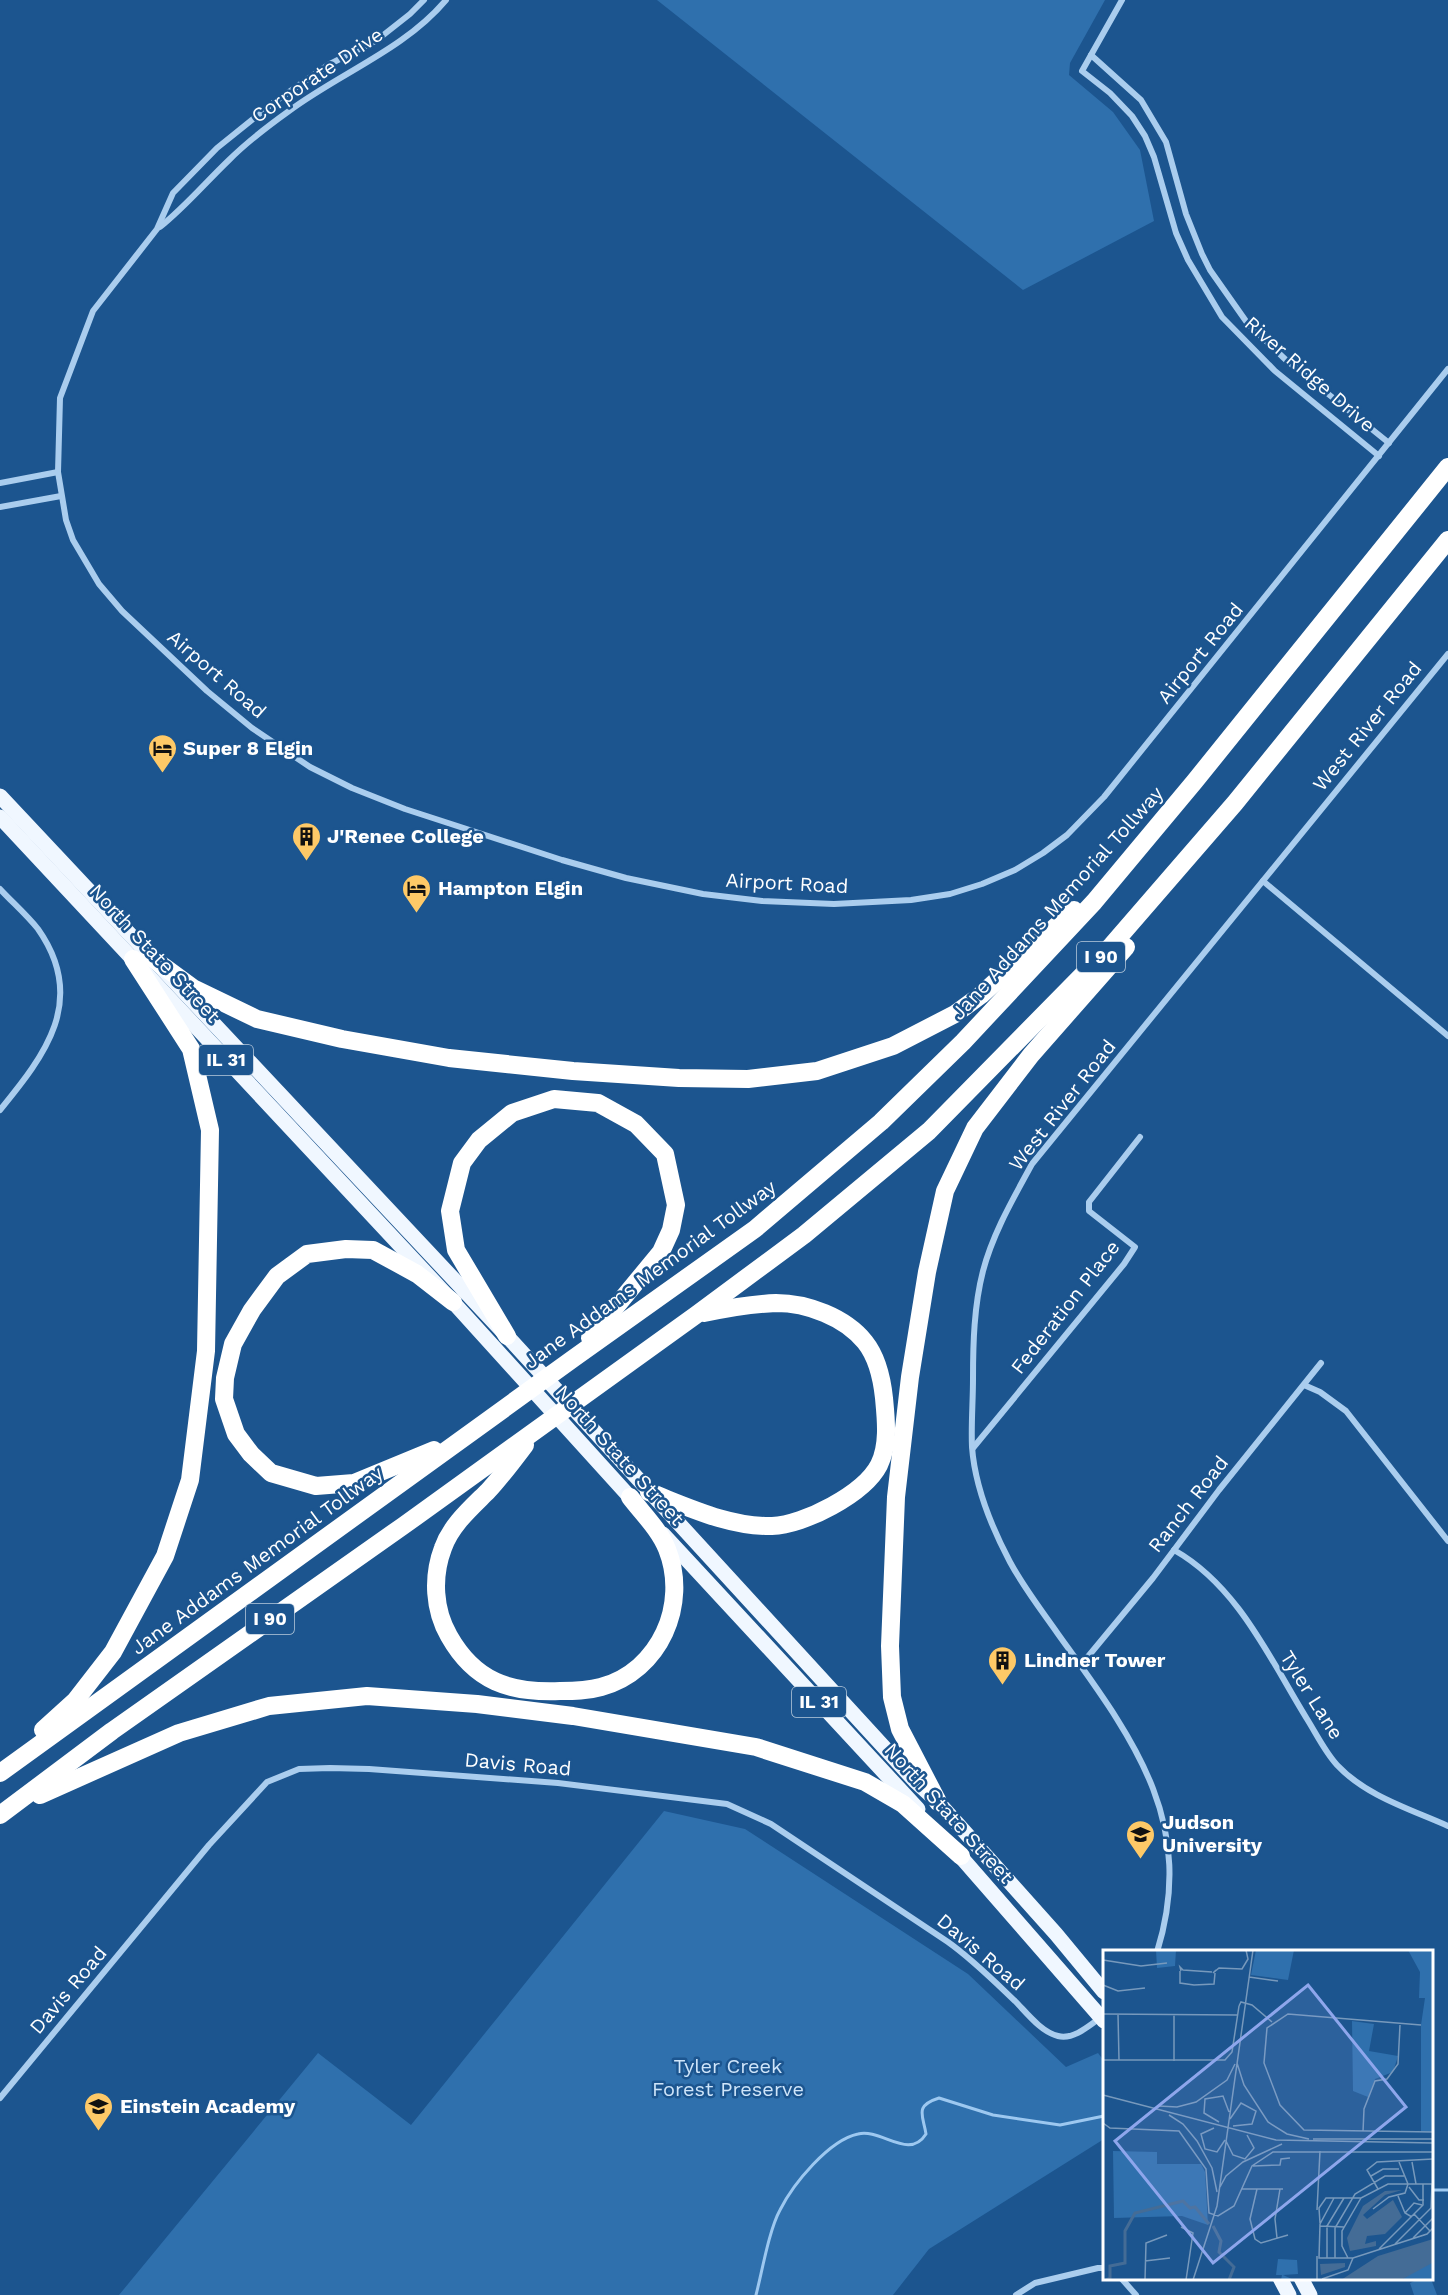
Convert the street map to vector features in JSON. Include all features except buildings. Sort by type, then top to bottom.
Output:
[{"type":"highway","name":"Jane Addams Memorial Tollway","points":[[0,1773],[755,1229],[881,1122],[1020,984],[1109,884],[1448,467]]},
{"type":"highway","name":"I 90","points":[[3,1813],[112,1731],[601,1385],[804,1235],[929,1131],[1112,945],[1235,803],[1448,540]]},
{"type":"highway","points":[[938,1802],[900,1729],[892,1697],[890,1646],[896,1497],[910,1377],[927,1272],[945,1191],[975,1128],[1031,1055],[1174,891],[1235,803]]},
{"type":"highway","points":[[140,957],[193,988],[257,1019],[342,1040],[449,1058],[573,1071],[679,1078],[748,1079],[817,1071],[893,1046],[955,1014],[981,995],[1081,904],[1109,884]]},
{"type":"highway","points":[[0,1768],[75,1701],[113,1652],[165,1556],[190,1480],[206,1350],[210,1130],[191,1049],[140,957]]},
{"type":"highway","points":[[507,1336],[456,1250],[450,1211],[462,1163],[479,1140],[512,1113],[554,1099],[598,1103],[636,1124],[665,1155],[676,1205],[671,1230],[661,1252],[574,1358]]},
{"type":"highway","points":[[453,1302],[417,1274],[373,1250],[346,1249],[307,1254],[277,1276],[252,1310],[234,1344],[225,1378],[224,1399],[236,1434],[251,1454],[271,1473],[316,1486],[354,1483],[469,1435]]},
{"type":"highway","points":[[649,1492],[726,1520],[755,1525],[787,1524],[810,1518],[833,1506],[878,1468],[883,1456],[886,1422],[883,1384],[879,1370],[864,1341],[846,1326],[814,1309],[777,1303],[735,1306],[696,1315]]},
{"type":"highway","points":[[537,1430],[506,1471],[449,1536],[438,1565],[436,1593],[443,1624],[463,1656],[479,1672],[507,1687],[520,1690],[585,1690],[610,1684],[627,1675],[652,1653],[666,1631],[671,1617],[674,1599],[673,1569],[661,1537],[630,1497]]},
{"type":"highway","points":[[3,1813],[179,1733],[269,1706],[367,1696],[477,1704],[573,1716],[756,1747],[865,1782],[903,1804],[961,1856]]},
{"type":"main road","name":"North State Street","points":[[0,796],[140,957],[630,1497],[961,1856],[1103,2017]]},
{"type":"main road","name":"North State Street","points":[[0,817],[140,957],[507,1336],[915,1781],[938,1802],[1056,1934],[1103,1991]]},
{"type":"main road","points":[[1281,2280],[1289,2295]]},
{"type":"main road","points":[[1302,2280],[1310,2295]]},
{"type":"street","name":"Corporate Drive","points":[[157,229],[173,193],[217,148],[273,103],[328,65],[377,40],[424,0]]},
{"type":"street","name":"Corporate Drive","points":[[58,472],[60,398],[93,311],[157,229],[183,208],[230,158],[257,135],[291,109],[429,19],[446,0]]},
{"type":"street","points":[[1091,55],[1122,0]]},
{"type":"street","name":"River Ridge Drive","points":[[1379,456],[1275,371],[1221,318],[1194,273],[1176,233],[1154,157],[1145,136],[1132,116],[1110,93],[1082,71],[1091,55],[1141,99],[1166,142],[1186,214],[1208,266],[1248,324],[1287,360],[1389,443]]},
{"type":"street","points":[[1194,273],[1208,266]]},
{"type":"street","name":"Airport Road","points":[[58,472],[66,520],[84,563],[122,611],[207,691],[252,728],[310,767],[352,788],[405,809],[626,879],[762,901],[834,904],[911,900],[950,894],[982,884],[1015,870],[1067,835],[1104,797],[1448,369]]},
{"type":"street","points":[[0,483],[58,472]]},
{"type":"street","points":[[0,507],[61,496]]},
{"type":"street","name":"West River Road","points":[[1158,1950],[1167,1914],[1170,1880],[1169,1852],[1156,1792],[1138,1752],[1011,1564],[986,1508],[972,1449],[973,1329],[983,1271],[1002,1219],[1032,1164],[1448,654]]},
{"type":"street","points":[[1263,881],[1448,1036]]},
{"type":"street","points":[[0,889],[38,929],[59,975],[60,1003],[55,1030],[45,1050],[31,1072],[0,1110]]},
{"type":"street","name":"Federation Place","points":[[972,1449],[1124,1264],[1135,1246],[1089,1211],[1089,1202],[1140,1137]]},
{"type":"street","name":"Ranch Road","points":[[1081,1665],[1321,1363]]},
{"type":"street","points":[[1304,1385],[1320,1392],[1346,1411],[1448,1541]]},
{"type":"street","name":"Tyler Lane","points":[[1174,1550],[1206,1572],[1239,1609],[1337,1764],[1365,1788],[1386,1800],[1448,1826]]},
{"type":"street","name":"Davis Road","points":[[0,2098],[209,1845],[267,1782],[299,1769],[369,1769],[547,1782],[727,1804],[771,1824],[948,1942],[1052,2033],[1058,2036],[1074,2034],[1103,2017]]},
{"type":"street","points":[[1016,2295],[1035,2283],[1103,2268]]},
{"type":"street","points":[[1123,2280],[1136,2295]]},
{"type":"green space","points":[[657,0],[1105,0],[1070,63],[1069,75],[1113,112],[1140,150],[1154,221],[1023,290]]},
{"type":"green space","name":"Tyler Creek Forest Preserve","points":[[664,1811],[745,1829],[968,1974],[1066,2067],[1098,2053],[1103,2060],[1103,2140],[929,2249],[893,2295],[119,2295],[318,2053],[411,2125]]},
{"type":"green space","points":[[1417,2280],[1431,2280],[1437,2295],[1414,2295],[1410,2283]]},
{"type":"waterway","points":[[756,2295],[772,2228],[786,2200],[813,2164],[847,2138],[867,2133],[903,2144],[911,2145],[919,2142],[926,2134],[922,2116],[923,2108],[926,2104],[939,2098],[993,2115],[1060,2125],[1103,2116]]},
{"type":"waterway","points":[[1433,2190],[1448,2190]]},
{"type":"place","name":"Super 8 Elgin","points":[[162,774]]},
{"type":"place","name":"J'Renee College","points":[[306,862]]},
{"type":"place","name":"Hampton Elgin","points":[[417,914]]},
{"type":"place","name":"Lindner Tower","points":[[1003,1686]]},
{"type":"place","name":"Judson University","points":[[1141,1860]]},
{"type":"place","name":"Einstein Academy","points":[[99,2132]]}]
